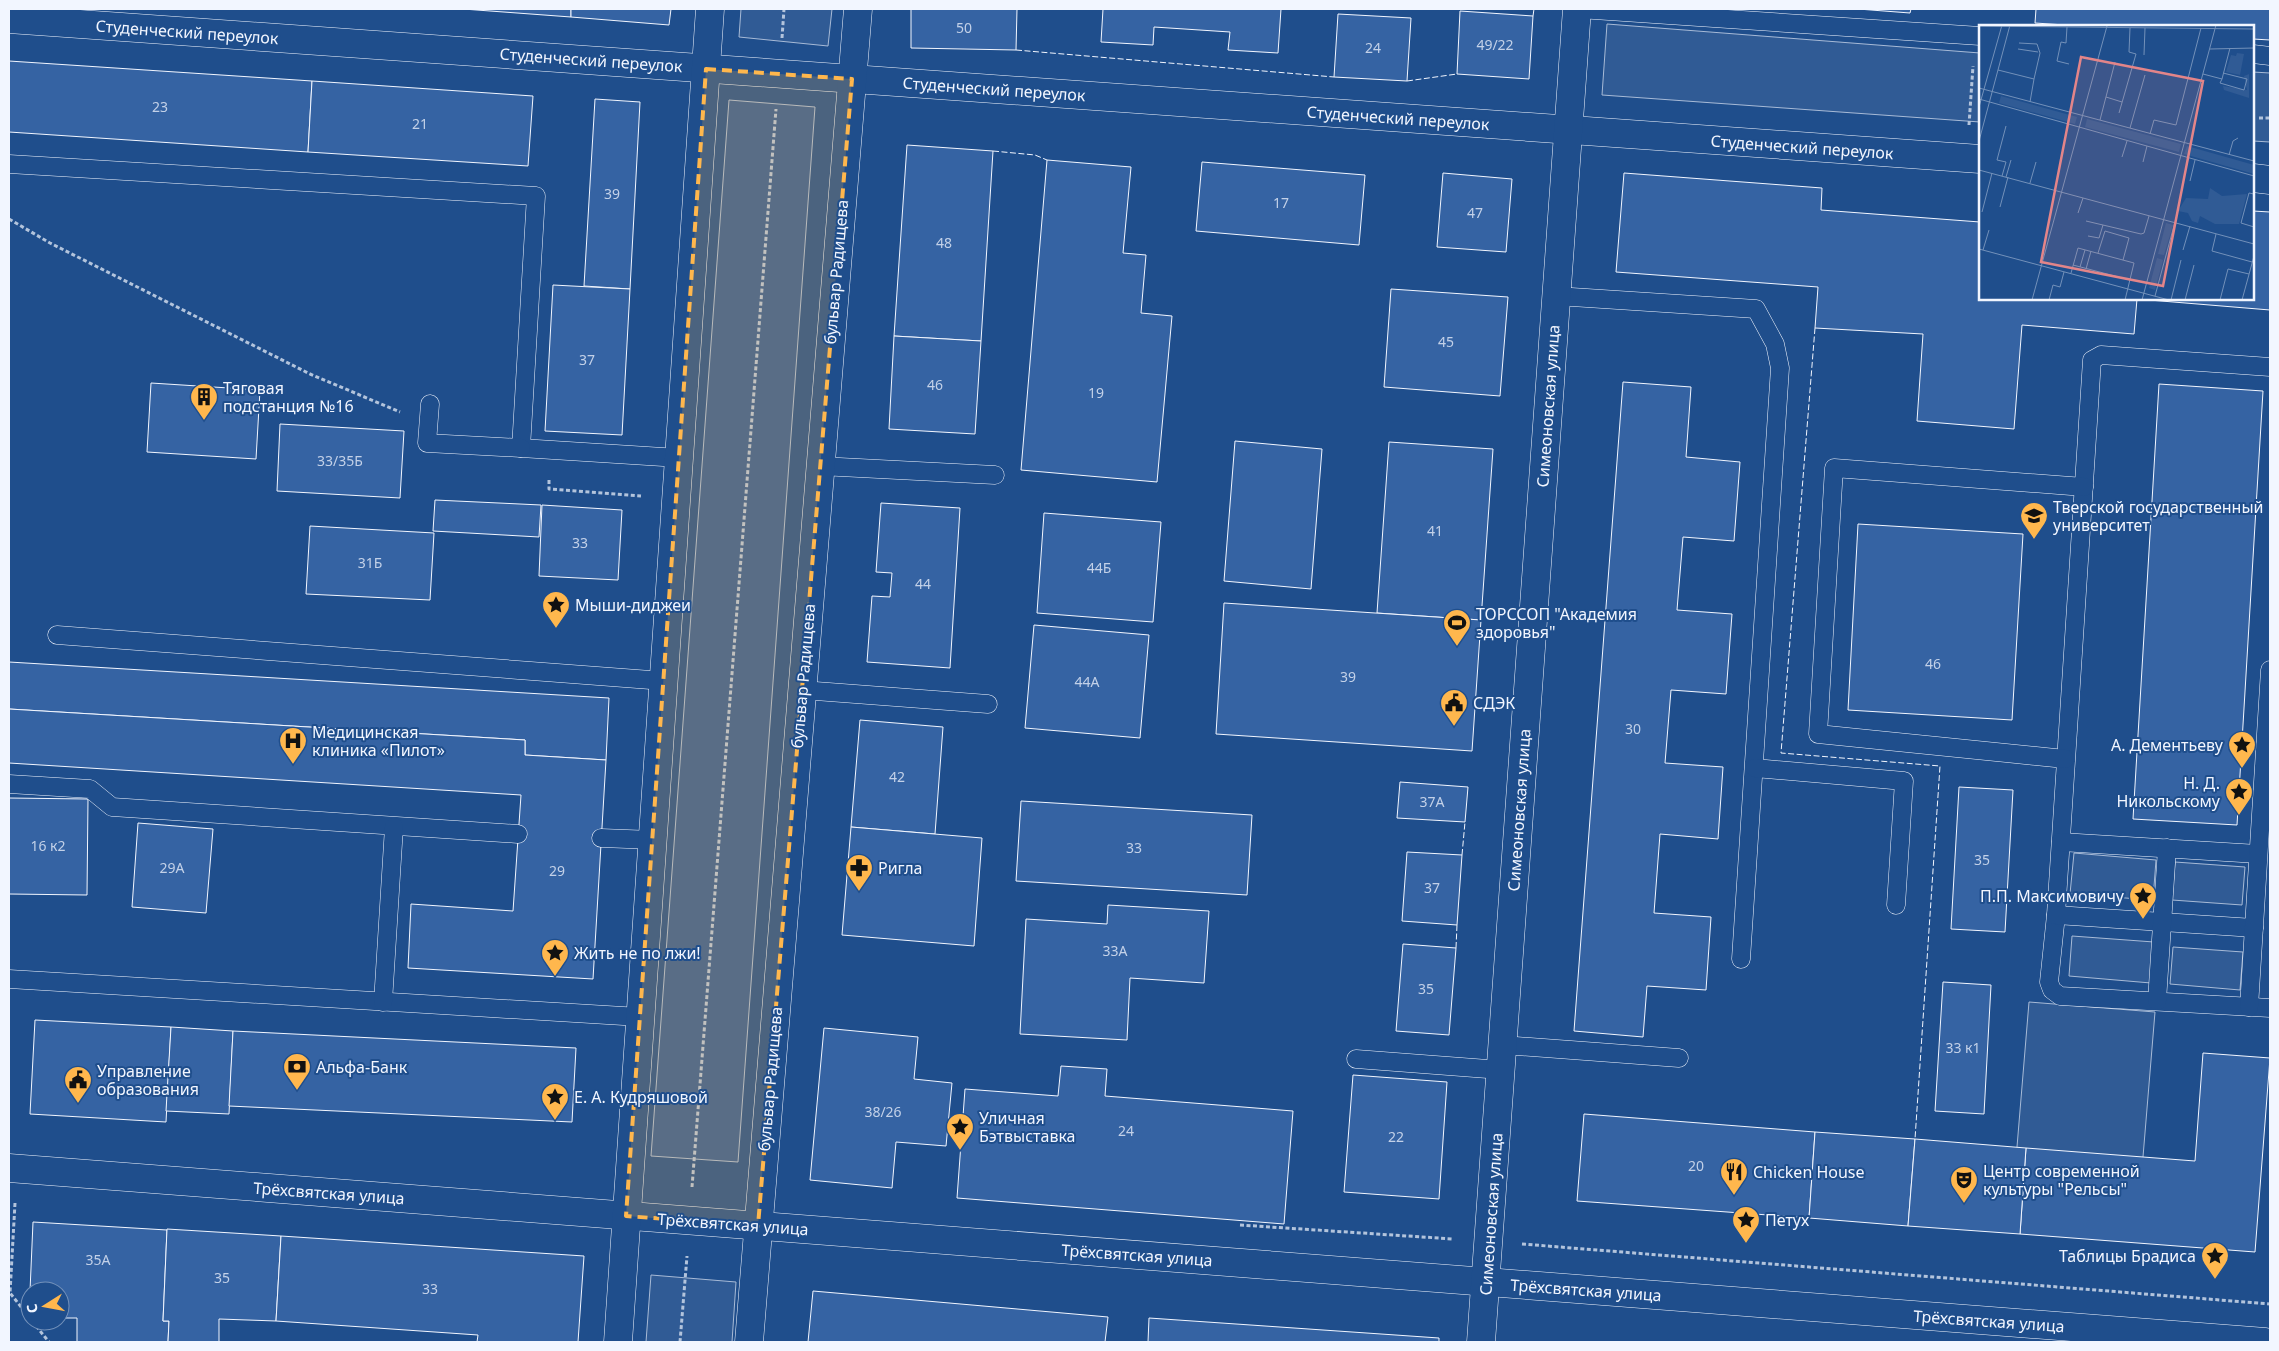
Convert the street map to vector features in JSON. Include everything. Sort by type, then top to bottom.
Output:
[{"type":"street","points":[[618,1342],[710,9]]},
{"type":"street","name":"бульвар Радищева","points":[[749,1342],[858,9]]},
{"type":"street","name":"Симеоновская улица","points":[[1481,1342],[1578,9]]},
{"type":"street","name":"Студенческий переулок","points":[[9,19],[1979,159]]},
{"type":"street","points":[[2254,178],[2270,180]]},
{"type":"street","name":"Трёхсвятская улица","points":[[13,1168],[2265,1342]]},
{"type":"lane","points":[[1578,9],[1979,36]]},
{"type":"lane","points":[[2254,54],[2270,56]]},
{"type":"lane","points":[[9,164],[536,196],[521,448]]},
{"type":"lane","points":[[1556,296],[1756,309],[1775,344],[1780,368],[1741,959]]},
{"type":"lane","points":[[2270,367],[2108,356],[2094,358],[2092,364],[2056,915],[2049,982],[2050,987],[2057,995],[2270,1008]]},
{"type":"lane","points":[[430,404],[427,443],[679,458]]},
{"type":"lane","points":[[820,466],[995,475]]},
{"type":"lane","points":[[2065,760],[1818,734],[1834,468],[2084,487]]},
{"type":"lane","points":[[57,635],[664,681]]},
{"type":"lane","points":[[2248,1007],[2270,670]]},
{"type":"lane","points":[[802,690],[988,704]]},
{"type":"lane","points":[[1755,768],[1904,781],[1896,905]]},
{"type":"lane","points":[[9,784],[90,789],[112,807],[518,834]]},
{"type":"lane","points":[[383,1002],[394,827]]},
{"type":"lane","points":[[601,838],[652,840]]},
{"type":"lane","points":[[2061,842],[2258,854]]},
{"type":"lane","points":[[2157,1001],[2167,848]]},
{"type":"lane","points":[[2056,915],[2254,928]]},
{"type":"lane","points":[[9,979],[640,1018]]},
{"type":"lane","points":[[1356,1059],[1502,1057],[1678,1058]]},
{"type":"path","points":[[680,1342],[784,9]]},
{"type":"path","points":[[1970,121],[1973,62]]},
{"type":"path","points":[[2259,118],[2270,118]]},
{"type":"path","points":[[9,219],[50,243],[310,374],[429,423]]},
{"type":"path","points":[[549,450],[549,489],[647,496]]},
{"type":"path","points":[[13,1168],[10,1293],[20,1306]]},
{"type":"path","points":[[1230,1224],[1489,1242],[2270,1304]]},
{"type":"path","points":[[40,1331],[49,1342]]},
{"type":"highlighted area","points":[[706,69],[852,79],[758,1226],[626,1216]]},
{"type":"shaded area","points":[[741,9],[832,9],[828,46],[739,37]]},
{"type":"shaded area","points":[[1607,24],[1979,53],[1979,122],[1602,95]]},
{"type":"shaded area","points":[[2254,72],[2270,73],[2270,142],[2254,141]]},
{"type":"shaded area","points":[[729,100],[815,107],[738,1162],[651,1156]]},
{"type":"shaded area","points":[[2074,853],[2156,860],[2153,900],[2070,894]]},
{"type":"shaded area","points":[[2175,862],[2245,867],[2242,905],[2172,900]]},
{"type":"shaded area","points":[[2072,936],[2154,942],[2151,983],[2069,976]]},
{"type":"shaded area","points":[[2173,947],[2243,952],[2240,990],[2170,984]]},
{"type":"shaded area","points":[[2029,1002],[2155,1012],[2141,1181],[2015,1171]]},
{"type":"shaded area","points":[[651,1275],[736,1282],[732,1342],[646,1342]]},
{"type":"building","points":[[463,9],[571,9],[571,17]]},
{"type":"building","points":[[571,9],[671,9],[669,25],[571,17]]},
{"type":"building","points":[[911,9],[1017,9],[1016,50],[911,48]]},
{"type":"building","points":[[1103,9],[1281,9],[1278,53],[1228,50],[1230,32],[1154,27],[1153,45],[1101,42]]},
{"type":"building","points":[[1858,9],[1911,9],[1910,13]]},
{"type":"building","points":[[2036,9],[2270,9],[2270,40],[2254,39],[2254,25],[2065,25],[2035,23]]},
{"type":"building","points":[[1460,11],[1533,16],[1529,79],[1457,74]]},
{"type":"building","points":[[1338,14],[1411,18],[1407,81],[1334,77]]},
{"type":"building","points":[[9,61],[312,81],[308,152],[9,132]]},
{"type":"building","points":[[312,81],[533,96],[528,166],[308,152]]},
{"type":"building","points":[[595,99],[640,102],[630,289],[584,286]]},
{"type":"building","points":[[907,145],[993,151],[981,341],[894,336]]},
{"type":"building","points":[[1047,160],[1131,167],[1123,253],[1146,255],[1141,313],[1172,316],[1157,482],[1021,470]]},
{"type":"building","points":[[1202,162],[1365,175],[1359,245],[1196,231]]},
{"type":"building","points":[[1443,173],[1512,179],[1506,252],[1437,247]]},
{"type":"building","points":[[1624,173],[1822,188],[1821,210],[1979,222],[1979,300],[2137,300],[2134,334],[2022,325],[2014,429],[1917,421],[1923,334],[1815,328],[1818,287],[1616,272]]},
{"type":"building","points":[[2254,211],[2270,212],[2270,310],[2149,300],[2254,300]]},
{"type":"building","points":[[553,285],[630,289],[622,435],[545,431]]},
{"type":"building","points":[[1391,289],[1508,297],[1500,396],[1384,387]]},
{"type":"building","points":[[894,336],[981,341],[975,434],[889,429]]},
{"type":"building","points":[[1623,382],[1691,387],[1686,457],[1740,462],[1734,541],[1683,537],[1677,610],[1732,614],[1726,694],[1671,690],[1665,763],[1723,767],[1718,839],[1660,834],[1654,913],[1711,917],[1706,990],[1647,986],[1643,1037],[1574,1031]]},
{"type":"building","name":"Тяговая подстанция №16","points":[[151,383],[260,390],[256,459],[147,452]]},
{"type":"building","points":[[2159,384],[2263,391],[2237,825],[2133,819]]},
{"type":"building","points":[[280,424],[404,431],[400,498],[277,491]]},
{"type":"building","points":[[1235,441],[1322,449],[1311,589],[1224,581]]},
{"type":"building","points":[[1389,442],[1493,449],[1481,620],[1377,613]]},
{"type":"building","points":[[435,500],[541,505],[539,537],[433,531]]},
{"type":"building","points":[[881,503],[960,508],[950,668],[867,662],[872,596],[890,597],[892,573],[876,572]]},
{"type":"building","points":[[542,505],[622,510],[618,580],[539,576]]},
{"type":"building","points":[[1044,513],[1161,522],[1153,622],[1037,613]]},
{"type":"building","points":[[1858,524],[2023,534],[2012,720],[1848,710]]},
{"type":"building","points":[[310,526],[434,533],[430,600],[306,594]]},
{"type":"building","points":[[1224,603],[1481,620],[1472,751],[1216,734]]},
{"type":"building","points":[[1034,625],[1149,635],[1140,738],[1025,728]]},
{"type":"building","points":[[9,662],[609,698],[606,760],[525,755],[525,740],[9,709]]},
{"type":"building","points":[[9,709],[525,740],[525,755],[606,760],[593,979],[408,968],[411,904],[513,911],[521,795],[9,763]]},
{"type":"building","points":[[860,720],[943,727],[935,834],[851,827]]},
{"type":"building","points":[[1400,782],[1468,787],[1465,822],[1397,818]]},
{"type":"building","points":[[1959,787],[2013,790],[2005,932],[1951,929]]},
{"type":"building","points":[[9,798],[88,799],[87,895],[9,894]]},
{"type":"building","points":[[1021,801],[1252,815],[1247,895],[1016,881]]},
{"type":"building","points":[[138,823],[213,829],[206,913],[132,907]]},
{"type":"building","points":[[851,827],[982,838],[974,946],[842,935]]},
{"type":"building","points":[[1407,852],[1462,855],[1457,925],[1402,921]]},
{"type":"building","points":[[1108,905],[1209,911],[1204,983],[1130,978],[1127,1040],[1020,1034],[1026,919],[1107,924]]},
{"type":"building","points":[[1403,944],[1456,948],[1449,1035],[1396,1031]]},
{"type":"building","points":[[1943,982],[1991,985],[1984,1114],[1935,1111]]},
{"type":"building","points":[[35,1020],[171,1027],[166,1122],[30,1114]]},
{"type":"building","points":[[171,1027],[233,1031],[229,1114],[166,1111]]},
{"type":"building","points":[[824,1028],[918,1037],[914,1079],[952,1083],[946,1146],[896,1142],[892,1188],[810,1180]]},
{"type":"building","points":[[233,1031],[576,1048],[572,1122],[229,1106]]},
{"type":"building","points":[[2203,1053],[2270,1058],[2255,1252],[2020,1234],[2026,1148],[2195,1161]]},
{"type":"building","points":[[1061,1066],[1107,1069],[1105,1096],[1293,1111],[1284,1224],[957,1198],[965,1089],[1058,1096]]},
{"type":"building","points":[[1353,1075],[1447,1082],[1439,1199],[1344,1192]]},
{"type":"building","points":[[1584,1114],[1815,1132],[1809,1218],[1577,1201]]},
{"type":"building","points":[[1815,1132],[1915,1139],[1908,1226],[1809,1218]]},
{"type":"building","points":[[1915,1139],[2026,1148],[2020,1234],[1908,1226]]},
{"type":"building","points":[[33,1222],[167,1230],[163,1321],[169,1321],[168,1342],[77,1342],[77,1318],[70,1318],[70,1281],[30,1281]]},
{"type":"building","points":[[167,1229],[281,1236],[276,1321],[219,1319],[219,1342],[168,1342],[169,1321],[163,1321]]},
{"type":"building","points":[[281,1236],[584,1256],[578,1342],[477,1342],[478,1335],[276,1321]]},
{"type":"building","points":[[813,1291],[1108,1317],[1105,1342],[808,1342]]},
{"type":"building","points":[[1149,1318],[1439,1338],[1439,1342],[1148,1342]]},
{"type":"fence","points":[[1533,16],[1534,9]]},
{"type":"fence","points":[[1016,50],[1334,77]]},
{"type":"fence","points":[[1407,81],[1457,74]]},
{"type":"fence","points":[[993,151],[1035,155],[1047,160]]},
{"type":"fence","points":[[1815,328],[1781,753],[1940,766],[1915,1139]]},
{"type":"fence","points":[[1462,855],[1465,822]]},
{"type":"fence","points":[[1456,948],[1457,925]]},
{"type":"place","name":"Тяговая подстанция №16","points":[[204,421]]},
{"type":"place","name":"Тверской государственный университет","points":[[2034,540]]},
{"type":"place","name":"Мыши-диджеи","points":[[556,629]]},
{"type":"place","name":"ТОРССОП \"Академия здоровья\"","points":[[1457,647]]},
{"type":"place","name":"СДЭК","points":[[1454,727]]},
{"type":"place","name":"Медицинская клиника «Пилот»","points":[[293,765]]},
{"type":"place","name":"А. Дементьеву","points":[[2242,769]]},
{"type":"place","name":"Н. Д. Никольскому","points":[[2239,816]]},
{"type":"place","name":"Ригла","points":[[859,892]]},
{"type":"place","name":"П.П. Максимовичу","points":[[2143,920]]},
{"type":"place","name":"Жить не по лжи!","points":[[555,977]]},
{"type":"place","name":"Альфа-Банк","points":[[297,1091]]},
{"type":"place","name":"Управление образования","points":[[78,1104]]},
{"type":"place","name":"Е. А. Кудряшовой","points":[[555,1121]]},
{"type":"place","name":"Уличная Бэтвыставка","points":[[960,1151]]},
{"type":"place","name":"Chicken House","points":[[1734,1196]]},
{"type":"place","name":"Центр современной культуры \"Рельсы\"","points":[[1964,1204]]},
{"type":"place","name":"Петух","points":[[1746,1244]]},
{"type":"place","name":"Таблицы Брадиса","points":[[2215,1280]]}]
